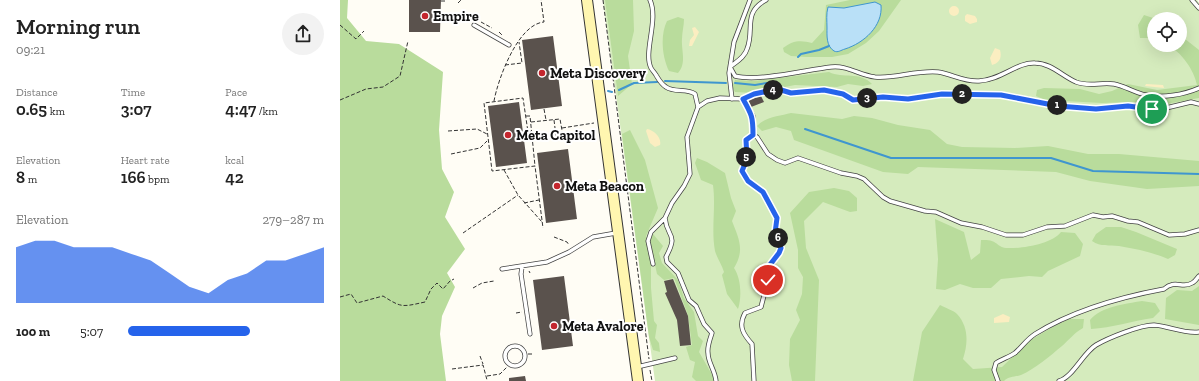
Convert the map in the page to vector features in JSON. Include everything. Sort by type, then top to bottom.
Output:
[{"type":"main road","points":[[587,0],[638,381]]},
{"type":"lane","points":[[650,0],[653,20],[649,60],[651,68],[667,89],[690,91],[695,94],[698,107]]},
{"type":"lane","points":[[732,99],[729,78],[734,42],[750,0]]},
{"type":"lane","points":[[730,67],[743,56],[748,49],[749,24],[752,13],[759,4],[766,0]]},
{"type":"lane","points":[[1192,0],[1199,8]]},
{"type":"lane","points":[[474,25],[509,45]]},
{"type":"lane","points":[[730,67],[735,76],[744,78],[811,71],[832,67],[844,68],[877,77],[922,72],[939,72],[961,79],[977,81],[1002,76],[1024,64],[1036,62],[1048,66],[1069,79],[1083,85],[1114,84],[1146,95],[1166,96],[1199,88]]},
{"type":"lane","points":[[653,264],[648,241],[651,232],[665,218],[672,202],[684,186],[690,174],[686,149],[687,136],[698,107],[706,101],[720,98],[743,99],[754,94],[778,89],[791,93],[824,90],[843,94],[853,100],[883,97],[908,99],[942,94],[1001,95],[1046,104],[1096,109],[1128,106],[1162,109],[1191,102],[1199,104]]},
{"type":"lane","points":[[743,99],[753,116],[753,135],[768,154],[777,160],[785,163],[798,158],[841,173],[857,176],[864,179],[883,197],[890,201],[925,211],[936,212],[960,223],[982,227],[1006,235],[1023,235],[1047,227],[1065,226],[1093,215],[1104,217],[1112,216],[1128,221],[1138,222],[1169,235],[1181,235],[1199,230]]},
{"type":"lane","points":[[753,135],[746,140],[747,159],[742,171],[748,181],[763,192],[770,207],[775,213],[777,218],[775,233],[781,248],[769,266],[768,280],[761,307],[745,313],[742,318],[741,329],[744,336],[752,344],[754,381]]},
{"type":"lane","points":[[665,218],[666,224],[672,235],[672,244],[666,257],[667,262],[678,273],[690,300],[696,306],[704,324],[712,333],[707,351],[708,358],[715,372],[716,381]]},
{"type":"lane","points":[[502,269],[522,267],[554,260],[593,236],[617,233]]},
{"type":"lane","points":[[522,267],[530,334]]},
{"type":"lane","points":[[998,381],[994,370],[996,363],[1015,352],[1034,335],[1047,327],[1079,313],[1118,300],[1164,289],[1168,285],[1176,283],[1187,285],[1192,283],[1199,276]]},
{"type":"lane","points":[[1059,381],[1066,377],[1094,346],[1118,335],[1154,325],[1184,331],[1199,332]]},
{"type":"lane","points":[[513,346],[519,347],[525,354],[522,363],[516,366],[509,364],[505,359],[507,349],[513,346]]},
{"type":"lane","points":[[636,368],[675,358]]},
{"type":"path","points":[[458,3],[461,0]]},
{"type":"path","points":[[494,102],[505,65],[519,41],[525,33],[540,22],[544,22],[541,0]]},
{"type":"path","points":[[603,0],[649,358]]},
{"type":"path","points":[[441,1],[446,1]]},
{"type":"path","points":[[463,18],[470,22],[473,17]]},
{"type":"path","points":[[481,22],[492,28]]},
{"type":"path","points":[[340,25],[356,39],[364,31]]},
{"type":"path","points":[[340,100],[366,89],[383,87],[400,76],[408,41]]},
{"type":"path","points":[[505,65],[522,63],[519,41]]},
{"type":"path","points":[[532,131],[528,132],[523,98],[484,103],[492,171],[535,166]]},
{"type":"path","points":[[544,109],[546,120]]},
{"type":"path","points":[[525,116],[530,116],[531,122],[543,228]]},
{"type":"path","points":[[531,122],[560,119],[563,136],[533,140]]},
{"type":"path","points":[[554,120],[556,137]]},
{"type":"path","points":[[562,128],[594,123]]},
{"type":"path","points":[[448,131],[477,129],[487,134]]},
{"type":"path","points":[[451,154],[480,148],[484,146],[488,140]]},
{"type":"path","points":[[504,170],[523,203],[543,223]]},
{"type":"path","points":[[463,233],[518,195]]},
{"type":"path","points":[[523,203],[540,200]]},
{"type":"path","points":[[554,237],[567,242],[569,245]]},
{"type":"path","points":[[340,297],[351,294],[357,303],[383,296],[399,306],[414,304],[424,302],[431,289],[437,283],[443,289],[450,281],[454,279]]},
{"type":"path","points":[[473,288],[482,283],[494,281]]},
{"type":"path","points":[[516,313],[522,312]]},
{"type":"path","points":[[480,356],[488,380]]},
{"type":"path","points":[[452,369],[483,365]]},
{"type":"path","points":[[487,376],[500,374],[507,368]]},
{"type":"path","points":[[650,370],[652,381]]},
{"type":"green space","points":[[340,0],[348,0],[347,18],[366,41],[399,44],[443,72],[439,130],[442,169],[454,192],[445,217],[465,249],[447,273],[455,287],[442,316],[440,334],[446,381],[340,381]]},
{"type":"green space","points":[[603,0],[1197,0],[1199,3],[1199,381],[655,381]]},
{"type":"green space","points":[[605,0],[633,0],[634,31],[628,56],[632,84],[618,96]]},
{"type":"green space","points":[[850,0],[901,0],[879,31],[866,43],[848,54],[832,57],[806,57],[791,56],[784,52],[783,48],[794,42],[804,41],[812,43],[824,30],[826,5]]},
{"type":"green space","points":[[1144,15],[1147,16],[1147,38],[1140,38],[1138,25]]},
{"type":"green space","points":[[678,17],[684,19],[682,39],[683,61],[681,69],[678,73],[669,71],[663,53],[663,33],[667,21]]},
{"type":"green space","points":[[1187,41],[1199,50],[1199,98],[1166,104],[1045,100],[1036,96],[1037,90],[1044,88],[1080,89],[1099,94],[1112,91],[1128,84],[1157,90],[1197,85],[1187,62],[1177,52],[1187,52]]},
{"type":"green space","points":[[829,72],[840,75],[857,76],[872,84],[863,86],[848,84],[837,87],[795,85],[754,93],[735,92],[732,87],[735,80],[754,81]]},
{"type":"green space","points":[[791,113],[842,119],[854,116],[872,118],[898,125],[930,130],[947,144],[962,147],[1015,148],[1048,146],[1088,154],[1119,154],[1199,161],[1199,186],[1147,189],[1090,181],[1056,172],[918,167],[908,174],[883,172],[794,140],[791,131],[776,127],[762,131],[757,126],[768,119]]},
{"type":"green space","points":[[630,130],[645,160],[658,208],[646,236],[651,264],[651,288],[654,321],[657,325],[655,338],[659,343],[660,352],[653,350],[649,337],[622,134]]},
{"type":"green space","points":[[697,158],[725,173],[736,211],[732,221],[740,244],[739,256],[734,268],[738,277],[740,288],[738,309],[727,294],[722,275],[724,272],[715,251],[713,235],[713,185],[701,180],[695,163]]},
{"type":"green space","points":[[834,188],[849,191],[857,198],[857,211],[850,212],[823,202],[804,221],[806,248],[819,280],[815,381],[792,381],[789,365],[790,339],[800,320],[796,310],[802,294],[803,277],[798,268],[798,250],[790,213],[809,192]]},
{"type":"green space","points":[[935,219],[964,232],[971,260],[980,253],[981,240],[991,241],[1006,248],[1020,248],[1044,243],[1051,240],[1061,232],[1075,233],[1083,244],[1080,256],[1048,271],[1042,277],[1029,276],[1001,279],[991,288],[973,288],[960,284],[945,290],[936,289],[938,259]]},
{"type":"green space","points":[[1106,227],[1121,227],[1136,232],[1177,249],[1175,255],[1168,259],[1144,251],[1119,246],[1102,245],[1092,241],[1096,234]]},
{"type":"green space","points":[[653,234],[663,246],[659,253],[662,263],[678,280],[684,298],[694,312],[698,336],[703,341],[699,352],[714,378],[713,381],[696,381],[692,377],[695,362],[690,360],[686,347],[692,345],[688,315],[674,278],[664,280],[657,274],[650,241]]},
{"type":"green space","points":[[1199,286],[1199,325],[1165,319],[1166,298],[1177,290],[1192,291]]},
{"type":"green space","points":[[1142,301],[1155,303],[1160,311],[1153,318],[1091,329],[1090,320],[1095,315],[1114,306]]},
{"type":"green space","points":[[940,305],[957,314],[964,324],[966,347],[963,359],[973,369],[1002,367],[1029,341],[1069,319],[1084,319],[1083,328],[1037,366],[1021,375],[1010,377],[1004,381],[913,381],[922,332]]},
{"type":"sand","points":[[952,6],[956,6],[959,11],[956,16],[952,16],[949,13],[949,9]]},
{"type":"sand","points":[[967,14],[975,16],[977,22],[970,24],[965,21],[965,16]]},
{"type":"sand","points":[[695,27],[699,32],[692,46],[689,46],[690,40],[694,35],[692,28]]},
{"type":"sand","points":[[995,48],[1000,50],[1001,55],[999,61],[992,65],[990,58]]},
{"type":"sand","points":[[1146,84],[1163,85],[1164,88],[1145,86]]},
{"type":"sand","points":[[647,129],[657,135],[660,140],[660,145],[655,147],[650,143],[646,131]]},
{"type":"sand","points":[[1003,314],[1010,317],[1009,322],[994,323],[994,318]]},
{"type":"water","points":[[875,2],[881,5],[881,13],[879,20],[871,33],[859,43],[838,52],[831,49],[827,37],[828,7],[844,8]]},
{"type":"building","name":"Empire","points":[[409,0],[441,0],[440,32],[409,32]]},
{"type":"building","name":"Meta Discovery","points":[[553,36],[562,106],[531,110],[522,40]]},
{"type":"building","points":[[761,96],[764,102],[751,107],[748,100]]},
{"type":"building","name":"Meta Capitol","points":[[519,102],[527,163],[496,167],[488,106]]},
{"type":"building","name":"Meta Beacon","points":[[568,149],[577,219],[546,223],[537,153]]},
{"type":"building","name":"Meta Avalore","points":[[564,276],[573,346],[542,350],[533,280]]},
{"type":"building","points":[[673,279],[688,316],[691,345],[680,346],[677,320],[665,293],[667,292],[664,281]]},
{"type":"building","points":[[525,376],[526,381],[509,381],[509,378]]},
{"type":"waterway","points":[[798,57],[801,54],[829,46]]},
{"type":"waterway","points":[[665,81],[726,83]]},
{"type":"waterway","points":[[619,90],[634,83],[657,82]]},
{"type":"waterway","points":[[735,83],[755,85],[767,83]]},
{"type":"waterway","points":[[608,91],[612,92]]},
{"type":"waterway","points":[[805,129],[891,158],[1051,158],[1093,171],[1199,174]]},
{"type":"place","name":"Empire","points":[[425,16]]},
{"type":"place","name":"Meta Discovery","points":[[542,73]]},
{"type":"place","name":"Meta Capitol","points":[[508,135]]},
{"type":"place","name":"Meta Beacon","points":[[557,186]]},
{"type":"place","name":"Meta Avalore","points":[[554,326]]},
{"type":"route","points":[[768,280],[769,266],[781,248],[775,233],[777,218],[763,192],[748,181],[742,171],[743,165],[747,159],[746,140],[753,135],[753,116],[743,99],[754,94],[778,89],[791,93],[824,90],[831,93],[843,94],[853,100],[883,97],[908,99],[942,94],[969,94],[985,96],[1001,95],[1058,106],[1096,109],[1140,106],[1152,109]]}]
